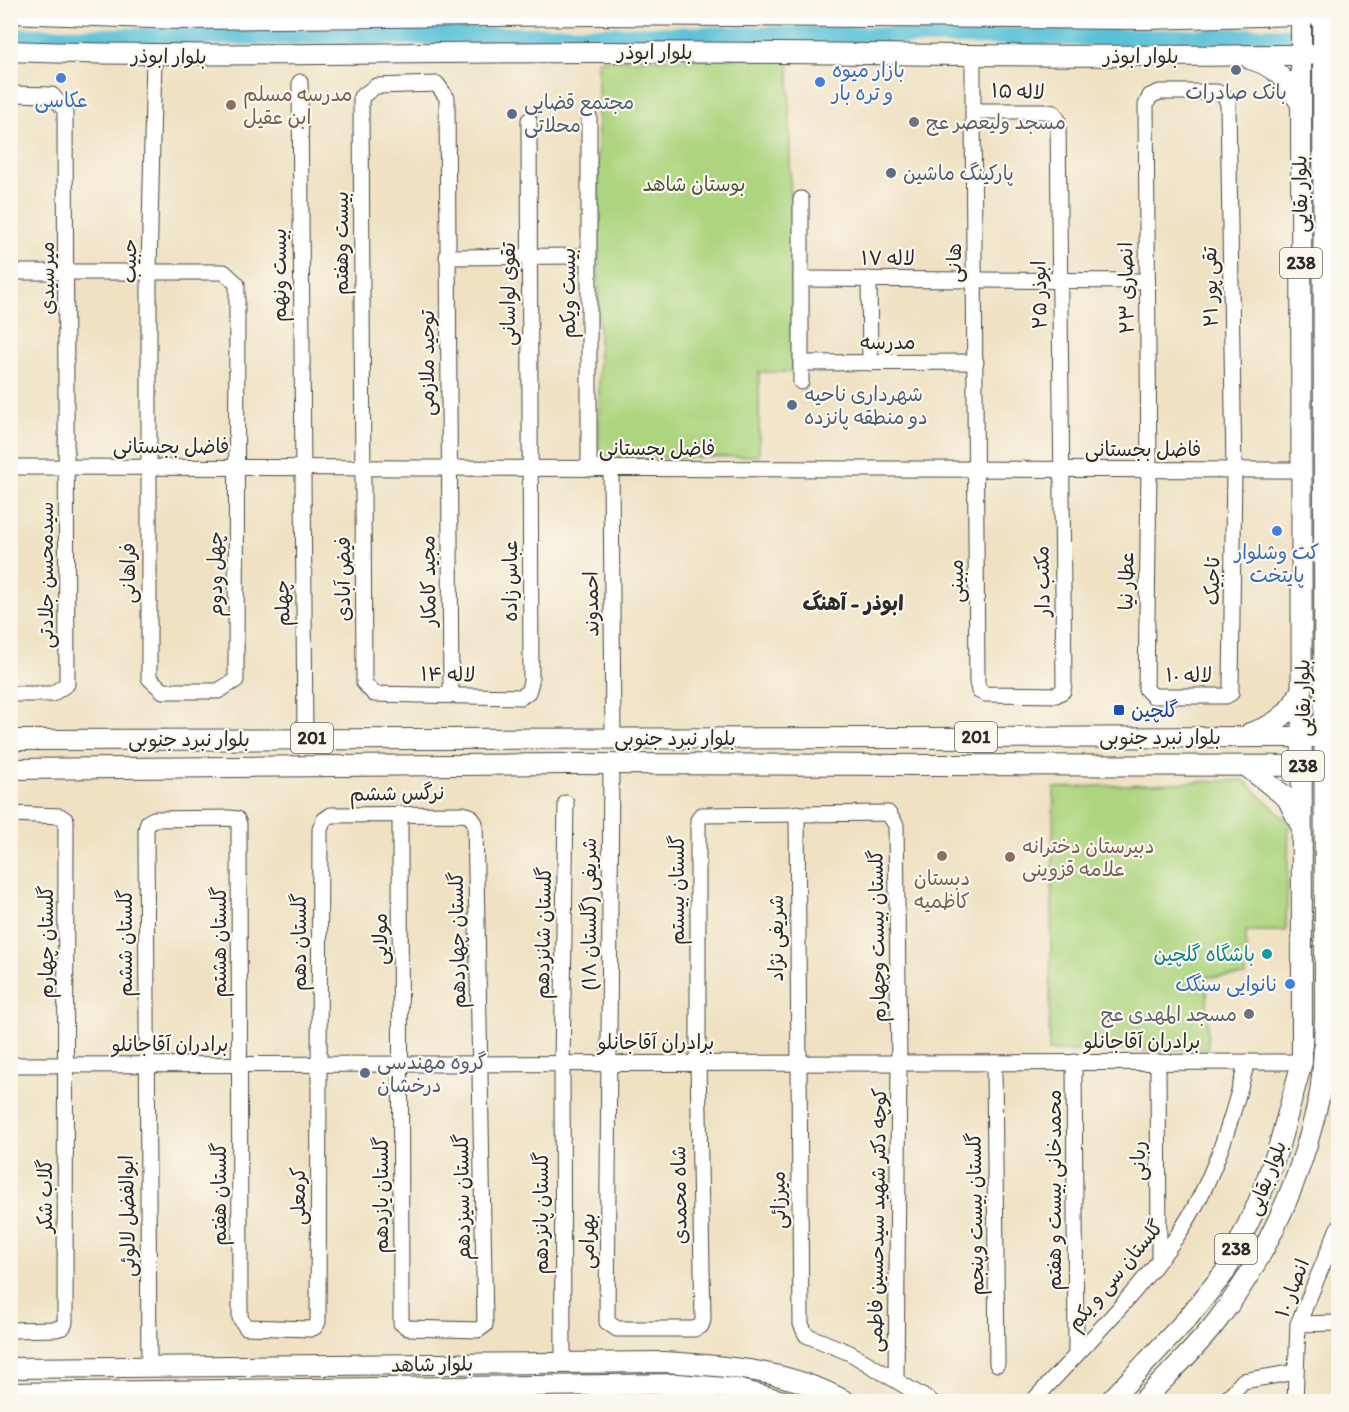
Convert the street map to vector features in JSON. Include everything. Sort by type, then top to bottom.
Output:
[{"type":"main road","name":"بلوار ابوذر","points":[[10,13],[1327,15]]},
{"type":"main road","name":"238","points":[[1300,50],[1301,15]]},
{"type":"main road","name":"238","points":[[1327,15],[1328,50]]},
{"type":"main road","name":"بلوار ابوذر","points":[[10,51],[154,56],[601,52],[1242,56],[1300,50],[1328,50]]},
{"type":"main road","name":"بلوار بقایی","points":[[1109,1401],[1186,1320],[1225,1272],[1257,1205],[1278,1149],[1302,1062],[1304,737],[1300,50]]},
{"type":"main road","name":"بلوار بقایی","points":[[1142,1401],[1215,1323],[1251,1274],[1280,1218],[1331,1062],[1324,834],[1332,738],[1324,675],[1332,470],[1323,102],[1328,50]]},
{"type":"main road","points":[[1242,56],[1267,63],[1286,80],[1299,102]]},
{"type":"main road","points":[[1323,102],[1338,87]]},
{"type":"main road","points":[[1303,470],[1332,470]]},
{"type":"main road","points":[[1324,675],[1338,705]]},
{"type":"main road","points":[[1236,737],[1261,730],[1283,718],[1291,709],[1302,688]]},
{"type":"main road","name":"بلوار نبرد جنوبی","points":[[10,740],[1332,738]]},
{"type":"main road","name":"بلوار نبرد جنوبی","points":[[10,769],[611,765],[1331,766]]},
{"type":"main road","points":[[1246,766],[1287,798],[1303,832]]},
{"type":"main road","points":[[1324,834],[1338,802]]},
{"type":"main road","points":[[1302,1062],[1331,1062]]},
{"type":"main road","points":[[609,1362],[610,1394]]},
{"type":"main road","name":"بلوار شاهد","points":[[10,1368],[609,1362],[706,1365],[777,1374],[822,1388],[847,1401]]},
{"type":"main road","points":[[239,1366],[239,1396]]},
{"type":"main road","name":"بلوار شاهد","points":[[10,1393],[239,1396],[610,1394],[678,1384],[736,1389],[787,1401]]},
{"type":"street","name":"حبیب","points":[[149,467],[149,271],[154,56]]},
{"type":"street","name":"هانی","points":[[973,56],[977,470]]},
{"type":"street","name":"بیست ونهم","points":[[300,82],[301,468]]},
{"type":"street","name":"توحید ملازمی","points":[[437,84],[447,98],[448,468]]},
{"type":"street","name":"بیست وهفتم","points":[[364,468],[361,97],[376,86],[437,84]]},
{"type":"street","name":"انصاری ۲۳","points":[[1149,470],[1146,105],[1150,96],[1160,92],[1217,92],[1225,96],[1228,104]]},
{"type":"street","name":"میرسیدی","points":[[10,94],[52,95],[65,110],[68,467]]},
{"type":"street","name":"تقی پور ۲۱","points":[[1228,104],[1234,470]]},
{"type":"street","name":"لاله ۱۵","points":[[973,111],[1044,111],[1054,113],[1058,120]]},
{"type":"street","name":"بیست ویکم","points":[[589,116],[589,469]]},
{"type":"street","name":"تقوی لواسانی","points":[[529,120],[530,469]]},
{"type":"street","name":"ابوذر ۲۵","points":[[1058,120],[1062,470]]},
{"type":"street","points":[[801,199],[801,382]]},
{"type":"street","points":[[447,257],[589,256]]},
{"type":"street","name":"چهل ودوم","points":[[10,272],[224,272],[237,284],[236,680]]},
{"type":"street","name":"لاله ۱۷","points":[[801,279],[1147,281]]},
{"type":"street","points":[[869,279],[870,363]]},
{"type":"street","name":"مدرسه","points":[[801,363],[976,362]]},
{"type":"street","name":"فاضل بجستانی","points":[[10,467],[1303,470]]},
{"type":"street","name":"سیدمحسن جلادتی","points":[[10,694],[52,694],[67,684],[68,467]]},
{"type":"street","name":"فراهانی","points":[[149,467],[149,678],[163,691],[218,691],[236,680]]},
{"type":"street","name":"چهلم","points":[[301,468],[305,738]]},
{"type":"street","name":"فیض آبادی","points":[[364,468],[364,683],[368,690]]},
{"type":"street","name":"مجید کامکار","points":[[448,468],[451,694]]},
{"type":"street","name":"عباس زاده","points":[[528,693],[531,682],[530,469]]},
{"type":"street","name":"احمدوند","points":[[611,469],[614,738]]},
{"type":"street","name":"مبینی","points":[[977,470],[979,691],[985,694],[1044,695],[1056,695],[1063,692]]},
{"type":"street","name":"مکتب دار","points":[[1062,470],[1063,692]]},
{"type":"street","name":"عطار نیا","points":[[1148,693],[1146,688],[1149,470]]},
{"type":"street","name":"تاجیک","points":[[1231,693],[1234,470]]},
{"type":"street","name":"لاله ۱۴","points":[[368,690],[374,694],[520,697],[528,693]]},
{"type":"street","name":"لاله ۱۰","points":[[1148,693],[1153,696],[1215,696],[1231,693]]},
{"type":"street","name":"شریفی (گلستان ۱۸)","points":[[610,1064],[611,765]]},
{"type":"street","name":"گلستان شانزدهم","points":[[562,1064],[566,803]]},
{"type":"street","name":"گلستان بیستم","points":[[698,1063],[698,820],[701,815],[708,813],[797,813]]},
{"type":"street","name":"گلستان بیست وچهارم","points":[[797,813],[888,813],[896,825],[899,1063]]},
{"type":"street","name":"شریفی نژاد","points":[[797,813],[798,1063]]},
{"type":"street","name":"گلستان چهارم","points":[[10,814],[60,816],[66,819],[68,1065]]},
{"type":"street","name":"مولایی","points":[[400,814],[402,1064]]},
{"type":"street","name":"نرگس ششم","points":[[324,820],[331,815],[463,814],[470,816]]},
{"type":"street","name":"گلستان چهاردهم","points":[[470,816],[475,823],[481,1064]]},
{"type":"street","name":"گلستان هشتم","points":[[148,822],[154,819],[237,819],[241,1064]]},
{"type":"street","name":"گلستان دهم","points":[[319,1064],[320,829],[324,820]]},
{"type":"street","name":"گلستان ششم","points":[[146,1065],[146,830],[148,822]]},
{"type":"street","name":"محمدخانی بیست و هفتم","points":[[1074,1062],[1076,1354]]},
{"type":"street","name":"ربانی","points":[[1158,1062],[1159,1259]]},
{"type":"street","name":"گلستان سی و یکم","points":[[1032,1401],[1076,1354],[1178,1234],[1207,1182],[1230,1124],[1247,1062]]},
{"type":"street","name":"برادران آقاجانلو","points":[[10,1065],[1302,1062]]},
{"type":"street","name":"شاه محمدی","points":[[698,1063],[703,1320],[700,1326]]},
{"type":"street","name":"میرزائی","points":[[798,1063],[801,1324],[806,1335],[850,1353],[896,1378]]},
{"type":"street","name":"کوچه دکتر شهید سیدحسین فاطمی","points":[[896,1378],[899,1063]]},
{"type":"street","name":"گلستان بیست وپنجم","points":[[994,1063],[998,1364]]},
{"type":"street","name":"گلستان هفتم","points":[[241,1064],[241,1323]]},
{"type":"street","name":"کرمعلی","points":[[241,1323],[246,1328],[315,1327],[318,1322],[319,1064]]},
{"type":"street","name":"گلستان یازدهم","points":[[402,1064],[403,1326]]},
{"type":"street","name":"گلستان سیزدهم","points":[[403,1326],[483,1328],[485,1325],[481,1064]]},
{"type":"street","name":"گلستان پانزدهم","points":[[562,1064],[563,1363]]},
{"type":"street","name":"بهرامی","points":[[610,1064],[607,1322],[617,1329],[694,1329],[700,1326]]},
{"type":"street","name":"گلاب شکر","points":[[10,1330],[63,1327],[65,1323],[68,1065]]},
{"type":"street","name":"ابوالفضل لالوئی","points":[[146,1065],[149,1366]]},
{"type":"street","name":"انصار ۱۰","points":[[1295,1401],[1298,1324],[1338,1228]]},
{"type":"street","points":[[1298,1324],[1338,1323]]},
{"type":"street","points":[[1224,1401],[1243,1381],[1295,1372]]},
{"type":"street","points":[[896,1378],[932,1401]]},
{"type":"green space","name":"بوستان شاهد","points":[[789,57],[792,372],[759,372],[759,456],[599,459],[598,60]]},
{"type":"green space","points":[[1244,780],[1289,823],[1286,931],[1246,931],[1246,976],[1207,977],[1208,1049],[1049,1051],[1054,788]]},
{"type":"waterway","points":[[10,37],[831,35],[1183,38],[1338,35]]},
{"type":"place","name":"بانک صادرات","points":[[1236,70]]},
{"type":"place","name":"عکاسى","points":[[61,78]]},
{"type":"place","name":"بازار میوه و تره بار","points":[[820,82]]},
{"type":"place","name":"مدرسه مسلم ابن عقیل","points":[[231,105]]},
{"type":"place","name":"مجتمع قضایی محلاتی","points":[[512,114]]},
{"type":"place","name":"مسجد ولیعصر عج","points":[[914,122]]},
{"type":"place","name":"پارکینگ ماشین","points":[[891,173]]},
{"type":"place","name":"شهرداری ناحیه دو منطقه پانزده","points":[[792,405]]},
{"type":"place","name":"کت وشلوار پایتخت","points":[[1277,531]]},
{"type":"place","name":"گلچین","points":[[1119,710]]},
{"type":"place","name":"دبستان کاظمیه","points":[[942,856]]},
{"type":"place","name":"دبیرستان دخترانه علامه قزوینی","points":[[1010,857]]},
{"type":"place","name":"باشگاه گلچین","points":[[1267,954]]},
{"type":"place","name":"نانوایی سنگک","points":[[1290,984]]},
{"type":"place","name":"مسجد المهدی عج","points":[[1249,1014]]},
{"type":"place","name":"گروه مهندسی درخشان","points":[[365,1073]]},
{"type":"district","name":"ابوذر - آهنگ","points":[[853,602]]}]
